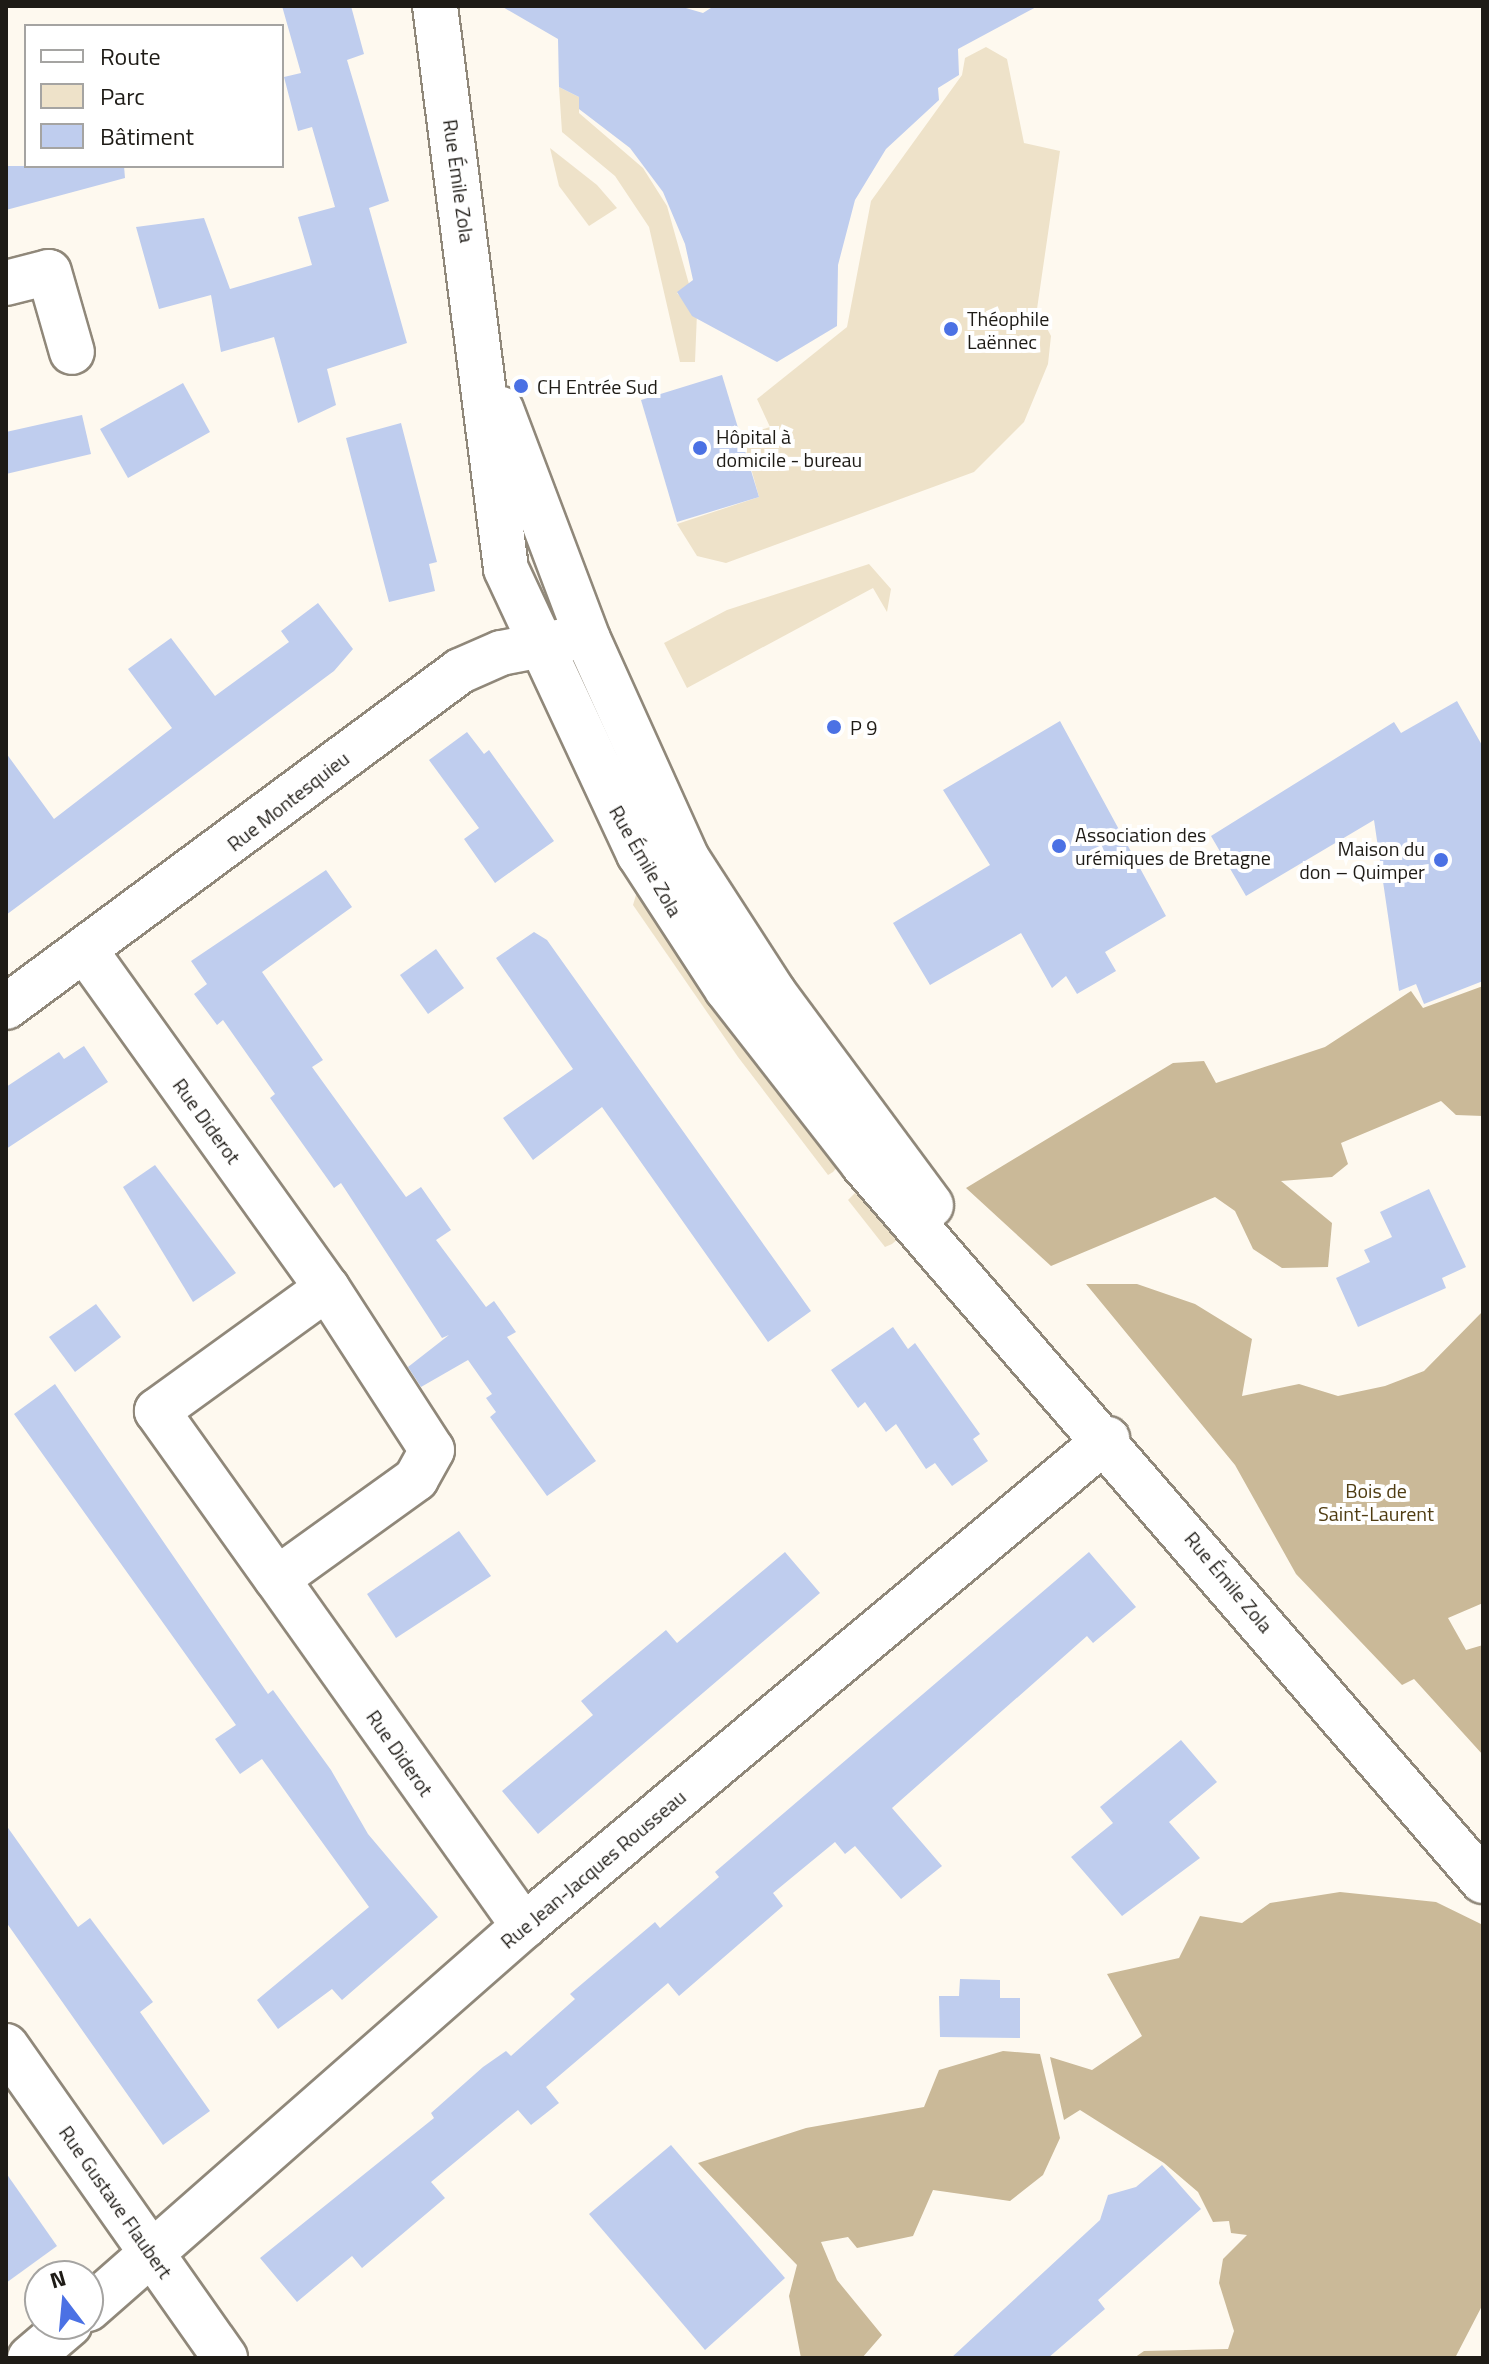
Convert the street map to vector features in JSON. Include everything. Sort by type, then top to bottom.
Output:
[{"type":"street","name":"Rue Émile Zola","points":[[435,6],[481,357],[503,557],[536,643],[639,854],[697,946],[863,1164],[974,1284],[1483,1881]]},
{"type":"street","points":[[6,283],[49,272],[72,352]]},
{"type":"street","name":"Rue Émile Zola","points":[[481,357],[588,639],[652,789],[715,906],[914,1179],[974,1284]]},
{"type":"street","name":"Rue Montesquieu","points":[[6,1007],[87,953],[460,671],[536,643],[588,639]]},
{"type":"street","name":"Rue Diderot","points":[[87,953],[327,1288],[432,1450],[416,1479],[277,1579]]},
{"type":"street","name":"Rue Diderot","points":[[327,1288],[157,1411],[524,1926]]},
{"type":"street","name":"Rue Jean-Jacques Rousseau","points":[[104,2296],[524,1926],[1107,1439]]},
{"type":"street","name":"Rue Gustave Flaubert","points":[[6,2046],[225,2358]]},
{"type":"street","points":[[30,2358],[51,2340]]},
{"type":"green space","points":[[986,47],[1007,59],[1024,143],[1060,151],[1037,309],[1051,336],[1048,364],[1024,422],[974,472],[726,563],[697,556],[677,524],[759,497],[742,436],[770,427],[757,399],[847,327],[871,201],[962,75],[965,58]]},
{"type":"green space","points":[[559,87],[579,97],[579,113],[643,168],[667,206],[689,284],[677,293],[697,313],[695,362],[680,362],[649,227],[615,176],[562,132]]},
{"type":"green space","points":[[550,148],[597,185],[617,208],[589,226],[559,186]]},
{"type":"green space","points":[[869,564],[891,589],[887,612],[873,588],[687,688],[664,643],[727,610]]},
{"type":"green space","points":[[639,885],[839,1165],[833,1172],[828,1175],[738,1057],[633,905]]},
{"type":"green space","points":[[1483,986],[1483,1116],[1456,1115],[1441,1101],[1341,1143],[1348,1164],[1332,1177],[1281,1181],[1332,1223],[1328,1267],[1282,1268],[1253,1249],[1235,1211],[1215,1197],[1051,1266],[966,1188],[1173,1063],[1204,1061],[1216,1083],[1325,1047],[1411,991],[1423,1008]]},
{"type":"green space","points":[[862,1186],[904,1234],[892,1244],[885,1247],[848,1200]]},
{"type":"green space","name":"Bois de Saint-Laurent","points":[[1086,1284],[1137,1284],[1195,1304],[1252,1339],[1242,1396],[1299,1384],[1338,1396],[1385,1386],[1424,1371],[1483,1311],[1483,1603],[1448,1618],[1466,1650],[1483,1645],[1483,1755],[1414,1679],[1402,1685],[1296,1574],[1235,1465]]},
{"type":"green space","points":[[1340,1892],[1436,1902],[1483,1925],[1483,2304],[1455,2358],[1134,2358],[1144,2351],[1228,2349],[1234,2331],[1219,2283],[1223,2259],[1247,2235],[1231,2233],[1229,2221],[1213,2222],[1198,2192],[1164,2163],[1080,2110],[1064,2120],[1050,2057],[1092,2070],[1142,2036],[1107,1974],[1179,1958],[1200,1916],[1242,1923],[1270,1903]]},
{"type":"green space","points":[[1003,2051],[1040,2054],[1060,2138],[1043,2175],[1010,2201],[933,2190],[913,2236],[857,2248],[848,2237],[821,2242],[837,2280],[882,2335],[862,2358],[801,2358],[789,2296],[797,2265],[698,2163],[806,2128],[924,2107],[939,2070]]},
{"type":"building","points":[[282,6],[351,6],[364,54],[347,60],[389,201],[369,208],[407,343],[327,369],[336,405],[298,423],[274,337],[221,352],[211,295],[159,309],[136,227],[204,218],[230,289],[312,265],[298,217],[335,207],[312,127],[298,131],[284,77],[301,73]]},
{"type":"building","points":[[501,6],[679,6],[703,13],[714,6],[1038,6],[958,49],[959,75],[938,88],[939,100],[886,149],[855,200],[838,265],[837,326],[777,362],[692,316],[677,292],[693,280],[685,244],[663,192],[630,148],[579,109],[579,97],[559,87],[558,39]]},
{"type":"building","points":[[6,166],[124,168],[125,178],[6,210]]},
{"type":"building","name":"Hôpital à domicile - bureau","points":[[722,375],[759,497],[677,522],[641,400]]},
{"type":"building","points":[[183,383],[210,432],[128,478],[100,429]]},
{"type":"building","points":[[82,415],[91,454],[6,474],[6,432]]},
{"type":"building","points":[[401,423],[437,562],[429,564],[435,591],[389,602],[346,438]]},
{"type":"building","points":[[318,603],[353,649],[334,671],[6,915],[6,753],[54,819],[172,728],[128,669],[171,638],[215,696],[289,642],[281,631]]},
{"type":"building","name":"Maison du don – Quimper","points":[[1457,701],[1483,747],[1483,981],[1424,1004],[1416,984],[1399,991],[1374,820],[1246,896],[1211,836],[1394,722],[1401,733]]},
{"type":"building","name":"Association des urémiques de Bretagne","points":[[1060,721],[1166,916],[1105,952],[1116,971],[1077,994],[1066,976],[1052,988],[1021,933],[930,985],[893,923],[990,865],[943,790]]},
{"type":"building","points":[[467,732],[484,754],[489,750],[554,841],[495,883],[464,839],[479,828],[429,760]]},
{"type":"building","points":[[326,870],[352,907],[262,972],[323,1060],[312,1067],[406,1197],[421,1187],[451,1230],[436,1240],[486,1307],[494,1301],[516,1332],[507,1337],[596,1461],[547,1496],[490,1417],[496,1412],[486,1398],[492,1394],[468,1360],[421,1387],[408,1367],[449,1335],[442,1338],[341,1183],[334,1188],[270,1098],[275,1094],[223,1020],[217,1025],[194,994],[207,984],[191,961]]},
{"type":"building","points":[[534,932],[547,940],[811,1311],[768,1342],[602,1107],[533,1160],[503,1118],[573,1069],[496,958]]},
{"type":"building","points":[[436,949],[464,988],[428,1014],[400,975]]},
{"type":"building","points":[[84,1046],[108,1082],[6,1149],[6,1087],[59,1052],[64,1059]]},
{"type":"building","points":[[155,1165],[236,1273],[193,1302],[123,1187]]},
{"type":"building","points":[[1429,1189],[1466,1267],[1442,1278],[1446,1288],[1358,1327],[1336,1278],[1370,1262],[1364,1250],[1392,1237],[1380,1212]]},
{"type":"building","points":[[96,1304],[121,1337],[75,1372],[49,1337]]},
{"type":"building","points":[[893,1327],[908,1349],[915,1343],[980,1434],[973,1439],[988,1461],[952,1486],[935,1463],[926,1469],[896,1424],[886,1432],[865,1402],[858,1408],[831,1370]]},
{"type":"building","points":[[55,1384],[268,1694],[273,1690],[331,1770],[368,1834],[438,1917],[342,2000],[332,1989],[278,2029],[257,2000],[369,1907],[262,1759],[240,1774],[215,1739],[236,1725],[14,1414]]},
{"type":"building","points":[[459,1531],[491,1576],[396,1638],[367,1594]]},
{"type":"building","points":[[785,1552],[820,1593],[538,1834],[502,1791],[593,1715],[581,1701],[666,1630],[677,1643]]},
{"type":"building","points":[[1089,1552],[1136,1607],[1093,1643],[1087,1636],[892,1808],[942,1866],[901,1899],[855,1846],[845,1854],[835,1842],[773,1893],[783,1906],[679,1996],[668,1983],[546,2087],[559,2103],[531,2125],[518,2110],[431,2182],[445,2198],[362,2268],[352,2256],[297,2302],[260,2258],[434,2118],[431,2113],[483,2067],[506,2051],[511,2056],[575,1999],[570,1994],[655,1922],[660,1928],[719,1877],[715,1872]]},
{"type":"building","points":[[1181,1740],[1217,1782],[1169,1822],[1200,1858],[1122,1916],[1071,1857],[1113,1823],[1100,1807]]},
{"type":"building","points":[[6,1825],[78,1927],[90,1918],[153,2002],[140,2012],[210,2111],[163,2145],[6,1922]]},
{"type":"building","points":[[960,1979],[1000,1980],[1000,1998],[1020,1998],[1020,2038],[940,2037],[939,1996],[959,1996]]},
{"type":"building","points":[[671,2145],[785,2278],[705,2350],[589,2214]]},
{"type":"building","points":[[1162,2165],[1201,2209],[1098,2300],[1105,2309],[1048,2358],[951,2358],[1100,2220],[1108,2195],[1136,2187]]},
{"type":"building","points":[[6,2173],[57,2246],[38,2260],[24,2260],[24,2270],[6,2283]]},
{"type":"place","name":"Théophile Laënnec","points":[[951,329]]},
{"type":"place","name":"CH Entrée Sud","points":[[521,386]]},
{"type":"place","name":"Hôpital à domicile - bureau","points":[[700,448]]},
{"type":"place","name":"P 9","points":[[834,727]]},
{"type":"place","name":"Association des urémiques de Bretagne","points":[[1059,846]]},
{"type":"place","name":"Maison du don – Quimper","points":[[1441,860]]}]
